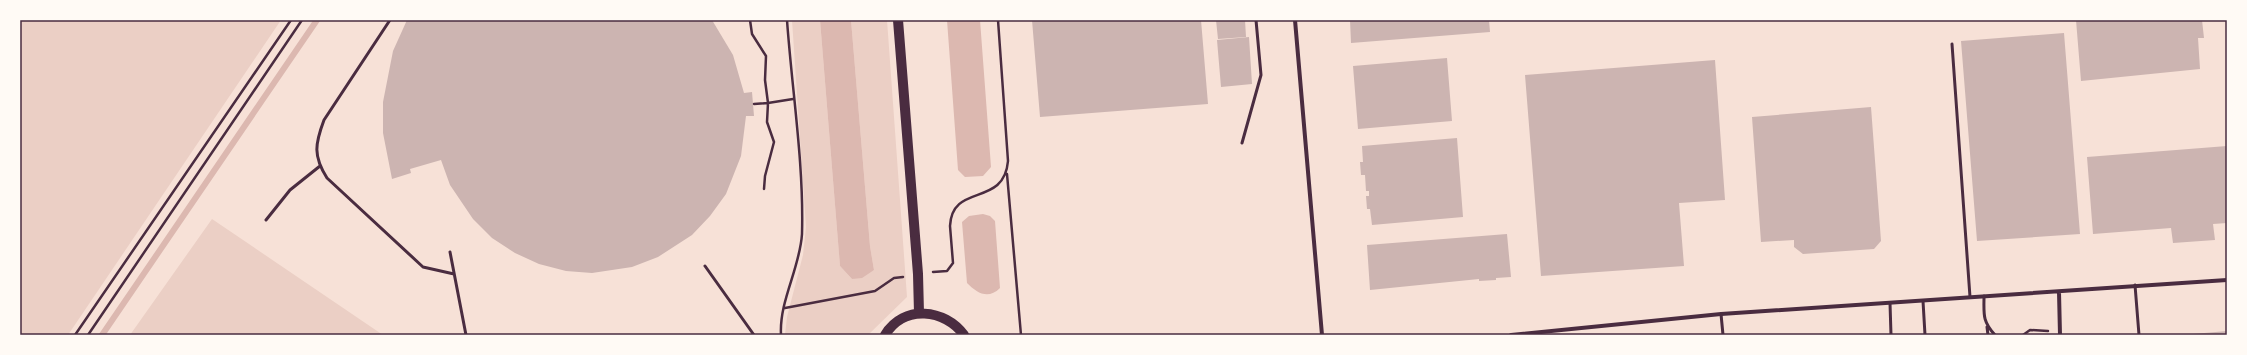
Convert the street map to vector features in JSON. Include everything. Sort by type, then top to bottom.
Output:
[{"type":"main road","points":[[898,20],[918,274],[919,313]]},
{"type":"main road","points":[[885,335],[897,322],[919,313],[941,316],[950,321],[964,335]]},
{"type":"street","points":[[1295,20],[1322,335]]},
{"type":"street","points":[[1511,335],[1721,314],[2227,280]]},
{"type":"street","points":[[2059,292],[2060,333]]},
{"type":"lane","points":[[390,20],[324,120],[318,136],[316,151],[320,166],[327,178],[423,267],[454,274]]},
{"type":"lane","points":[[1242,143],[1261,75],[1256,20]]},
{"type":"lane","points":[[1952,44],[1970,297]]},
{"type":"lane","points":[[266,220],[290,190],[320,166]]},
{"type":"lane","points":[[450,252],[466,335]]},
{"type":"lane","points":[[705,266],[754,335]]},
{"type":"lane","points":[[2135,285],[2139,335]]},
{"type":"lane","points":[[1984,296],[1984,320],[1988,335]]},
{"type":"lane","points":[[1923,301],[1925,335]]},
{"type":"lane","points":[[1890,303],[1891,335]]},
{"type":"lane","points":[[1721,314],[1723,335]]},
{"type":"lane","points":[[1987,327],[1995,335]]},
{"type":"path","points":[[75,335],[291,20]]},
{"type":"path","points":[[88,335],[302,20]]},
{"type":"path","points":[[750,20],[752,34],[766,56],[767,69],[765,80],[768,103],[767,122],[774,142],[765,176],[764,190]]},
{"type":"path","points":[[782,335],[785,308],[798,260],[802,236],[799,153],[786,20]]},
{"type":"path","points":[[998,20],[1008,161],[1007,174],[1021,335]]},
{"type":"path","points":[[754,104],[793,99]]},
{"type":"path","points":[[2023,335],[2030,330],[2060,333]]},
{"type":"shaded area","points":[[20,20],[281,20],[68,335],[20,335]]},
{"type":"shaded area","points":[[792,20],[820,20],[840,266],[852,279],[874,270],[870,246],[851,20],[887,20],[907,297],[868,335],[785,335],[787,317],[803,255],[806,227]]},
{"type":"shaded area","points":[[820,20],[851,20],[870,246],[874,270],[862,278],[852,279],[840,266]]},
{"type":"shaded area","points":[[947,20],[980,20],[991,167],[983,176],[965,177],[958,170]]},
{"type":"shaded area","points":[[983,214],[990,216],[995,221],[1000,288],[991,294],[983,294],[975,290],[967,283],[962,222],[969,216]]},
{"type":"shaded area","points":[[212,219],[383,335],[130,335]]},
{"type":"building","points":[[407,20],[712,20],[733,55],[744,93],[752,92],[754,116],[746,116],[741,156],[726,194],[710,216],[692,235],[658,257],[632,267],[592,273],[566,271],[539,264],[515,253],[492,238],[473,219],[450,185],[441,160],[410,169],[411,173],[392,179],[383,133],[383,102],[393,51]]},
{"type":"building","points":[[1032,20],[1201,20],[1208,104],[1040,117]]},
{"type":"building","points":[[1216,20],[1245,20],[1246,37],[1218,39]]},
{"type":"building","points":[[1350,20],[1489,20],[1490,32],[1351,43]]},
{"type":"building","points":[[2076,20],[2202,20],[2204,38],[2198,38],[2200,69],[2081,81]]},
{"type":"building","points":[[2064,33],[2080,234],[1977,241],[1961,41]]},
{"type":"building","points":[[1249,37],[1252,84],[1221,87],[1217,40]]},
{"type":"building","points":[[1447,58],[1452,121],[1358,129],[1353,66]]},
{"type":"building","points":[[1715,60],[1725,200],[1679,203],[1684,266],[1541,276],[1525,75]]},
{"type":"building","points":[[1871,107],[1881,241],[1874,249],[1803,254],[1794,247],[1794,240],[1761,242],[1752,117]]},
{"type":"building","points":[[1457,138],[1463,217],[1372,225],[1370,209],[1367,209],[1366,196],[1369,196],[1369,191],[1366,191],[1365,175],[1361,175],[1360,162],[1363,162],[1362,146]]},
{"type":"building","points":[[2227,146],[2227,223],[2213,224],[2215,240],[2173,243],[2171,228],[2093,234],[2087,157]]},
{"type":"building","points":[[1507,234],[1511,277],[1496,278],[1496,280],[1479,281],[1479,279],[1370,290],[1367,245]]},
{"type":"building","points":[[2227,331],[2227,335],[2193,335],[2193,334]]},
{"type":"waterway","points":[[102,335],[317,20]]}]
